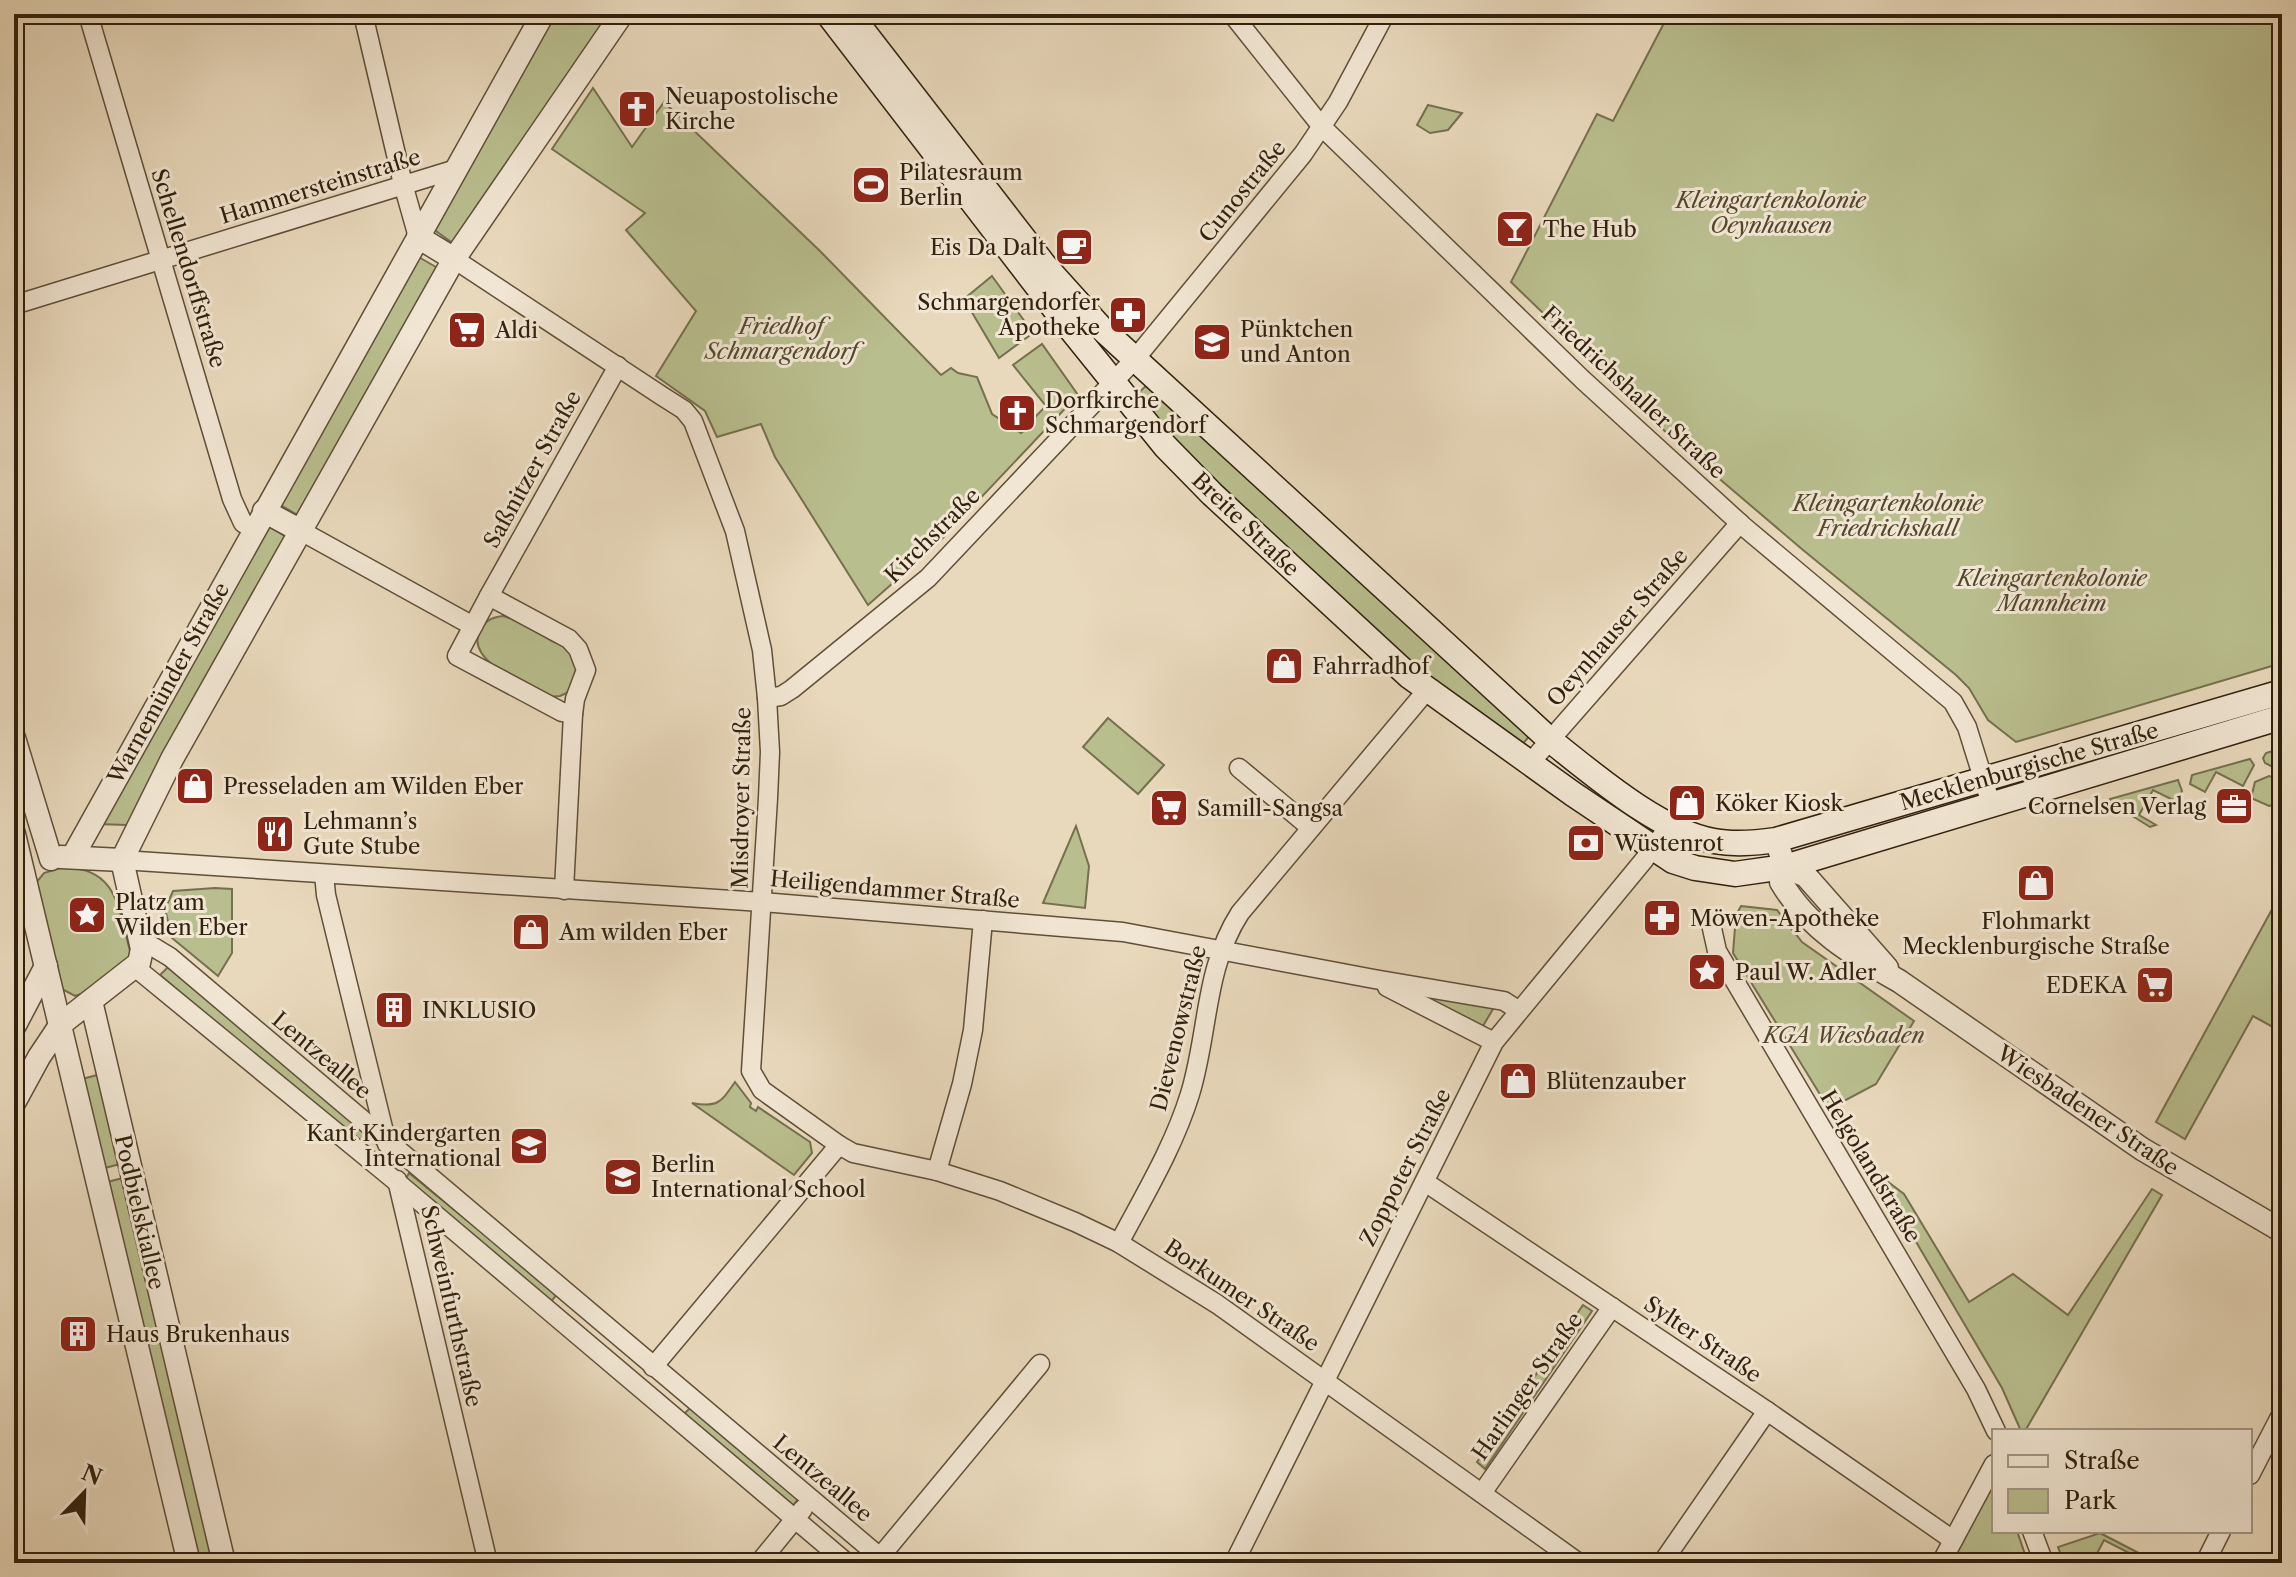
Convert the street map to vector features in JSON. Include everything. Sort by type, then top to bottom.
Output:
[{"type":"main road","name":"Breite Straße","points":[[828,14],[1165,446],[1343,616],[1427,690],[1673,861],[1717,873],[1744,874],[1785,867]]},
{"type":"main road","name":"Breite Straße","points":[[850,14],[1045,266],[1100,327],[1550,740],[1606,783],[1670,825],[1695,837],[1747,843],[1776,840]]},
{"type":"main road","name":"Mecklenburgische Straße","points":[[1785,867],[1988,792],[2282,692]]},
{"type":"main road","name":"Mecklenburgische Straße","points":[[1776,840],[1988,792],[2282,717]]},
{"type":"street","name":"Schellendorffstraße","points":[[88,14],[232,499],[243,523],[259,520]]},
{"type":"street","points":[[363,14],[418,237],[454,259]]},
{"type":"street","name":"Warnemünder Straße","points":[[36,866],[259,520],[543,14]]},
{"type":"street","name":"Warnemünder Straße","points":[[122,860],[166,771],[454,259],[622,14]]},
{"type":"street","name":"Friedrichshaller Straße","points":[[1232,14],[1322,127],[1583,380],[1740,523],[1953,702],[1967,727],[1988,792]]},
{"type":"street","name":"Cunostraße","points":[[1113,382],[1295,164],[1322,127],[1385,14]]},
{"type":"street","name":"Hammersteinstraße","points":[[14,305],[456,169]]},
{"type":"street","name":"Misdroyer Straße","points":[[454,259],[684,410],[693,421],[719,485],[745,571],[762,650],[767,698],[770,752],[750,1063],[754,1079],[762,1090],[839,1145]]},
{"type":"street","name":"Saßnitzer Straße","points":[[573,714],[562,712],[457,656],[618,366]]},
{"type":"street","name":"Kirchstraße","points":[[767,698],[781,696],[792,689],[928,578],[1113,382]]},
{"type":"street","points":[[259,520],[301,531],[473,626]]},
{"type":"street","name":"Oeynhauser Straße","points":[[1530,763],[1740,523]]},
{"type":"street","points":[[489,596],[569,639],[578,649],[586,670],[573,714],[564,890]]},
{"type":"street","name":"Dievenowstraße","points":[[1119,1243],[1185,1109],[1196,1073],[1213,975],[1221,950],[1240,913],[1427,690]]},
{"type":"street","points":[[14,738],[36,866],[46,966],[61,1024]]},
{"type":"street","points":[[1239,768],[1311,828]]},
{"type":"street","name":"Zoppoter Straße","points":[[1234,1563],[1494,1042],[1670,825]]},
{"type":"street","points":[[14,834],[36,866]]},
{"type":"street","points":[[1776,840],[1785,867]]},
{"type":"street","points":[[14,1103],[61,1024],[136,968],[141,957],[140,939],[122,860],[36,866]]},
{"type":"street","name":"Heiligendammer Straße","points":[[122,860],[762,902],[1123,932],[1504,1001],[1518,1010]]},
{"type":"street","name":"Wiesbadener Straße","points":[[1785,867],[1806,876],[1899,981],[2142,1149],[2282,1231]]},
{"type":"street","name":"Schweinfurthstraße","points":[[324,874],[326,895],[488,1563]]},
{"type":"street","points":[[937,1171],[968,1057],[983,920]]},
{"type":"street","name":"Helgolandstraße","points":[[1711,924],[1717,951],[1976,1389],[1995,1429]]},
{"type":"street","name":"Lentzeallee","points":[[140,939],[170,957],[883,1560]]},
{"type":"street","points":[[14,1027],[46,966]]},
{"type":"street","points":[[136,968],[398,1183],[847,1563]]},
{"type":"street","name":"Heiligendammer Straße","points":[[1374,979],[1494,1042]]},
{"type":"street","name":"Podbielskiallee","points":[[91,1001],[224,1563]]},
{"type":"street","name":"Podbielskiallee","points":[[61,1024],[189,1563]]},
{"type":"street","points":[[653,1367],[839,1145]]},
{"type":"street","name":"Borkumer Straße","points":[[839,1145],[853,1153],[937,1171],[1037,1205],[1119,1243],[1217,1304],[1579,1563]]},
{"type":"street","points":[[97,1174],[130,1166]]},
{"type":"street","name":"Sylter Straße","points":[[1425,1182],[1953,1540]]},
{"type":"street","name":"Harlinger Straße","points":[[1482,1493],[1612,1307]]},
{"type":"street","points":[[601,1355],[617,1336]]},
{"type":"street","points":[[883,1560],[1040,1364]]},
{"type":"street","points":[[674,1417],[691,1398]]},
{"type":"street","points":[[1662,1563],[1767,1411]]},
{"type":"street","points":[[2252,1471],[2282,1413]]},
{"type":"street","points":[[1941,1563],[1992,1468]]},
{"type":"street","points":[[759,1563],[811,1499]]},
{"type":"street","points":[[2033,1533],[2044,1563]]},
{"type":"street","points":[[2205,1563],[2220,1533]]},
{"type":"green space","points":[[552,14],[612,14],[454,244],[433,229]]},
{"type":"green space","points":[[1647,14],[2282,14],[2282,663],[2016,742],[1988,720],[1969,688],[1956,675],[1675,441],[1511,282],[1597,114],[1613,121],[1663,25]]},
{"type":"green space","name":"Friedhof Schmargendorf","points":[[593,88],[632,147],[664,102],[820,251],[941,375],[951,368],[958,373],[977,377],[992,414],[1021,433],[1028,431],[1046,406],[1013,365],[1042,344],[1078,395],[937,544],[868,605],[775,457],[761,424],[717,437],[705,411],[656,376],[696,311],[626,230],[645,213],[552,149]]},
{"type":"green space","points":[[1428,105],[1462,113],[1448,130],[1430,133],[1417,125]]},
{"type":"green space","points":[[417,256],[441,270],[301,517],[277,503]]},
{"type":"green space","points":[[992,276],[1033,333],[999,358],[964,299]]},
{"type":"green space","points":[[1149,383],[1531,734],[1521,746],[1409,664],[1192,461],[1135,396]]},
{"type":"green space","points":[[266,525],[288,538],[127,825],[97,824]]},
{"type":"green space","points":[[503,616],[565,645],[579,662],[569,692],[547,697],[501,671],[482,654],[478,644],[483,625],[488,620]]},
{"type":"green space","points":[[1108,718],[1164,765],[1138,794],[1083,747]]},
{"type":"green space","points":[[2282,748],[2282,803],[2269,806],[2251,798],[2255,782],[2269,776],[2278,779],[2281,771],[2265,763],[2263,758],[2266,753]]},
{"type":"green space","points":[[2250,759],[2254,765],[2243,786],[2216,772],[2205,792],[2190,784],[2192,775]]},
{"type":"green space","points":[[2178,780],[2182,791],[2175,801],[2153,790],[2139,815],[2156,825],[2150,827],[2110,802],[2110,799]]},
{"type":"green space","points":[[1076,826],[1089,866],[1085,908],[1043,903]]},
{"type":"green space","points":[[63,867],[95,874],[113,893],[130,951],[130,957],[84,993],[75,996],[60,988],[35,884],[44,873]]},
{"type":"green space","points":[[232,889],[232,953],[218,976],[172,938],[165,909],[173,891]]},
{"type":"green space","points":[[2282,891],[2282,1032],[2253,1016],[2185,1139],[2156,1122]]},
{"type":"green space","name":"KGA Wiesbaden","points":[[1741,906],[1777,910],[1802,942],[1914,1021],[1876,1084],[1829,1109],[1733,953],[1736,915]]},
{"type":"green space","points":[[168,967],[369,1139],[362,1145],[160,975]]},
{"type":"green space","points":[[1434,992],[1496,1004],[1480,1031],[1429,1005]]},
{"type":"green space","points":[[101,1074],[120,1164],[105,1168],[82,1079]]},
{"type":"green space","points":[[735,1082],[751,1103],[750,1107],[756,1111],[758,1107],[810,1142],[812,1153],[794,1175],[692,1103],[708,1105],[718,1102]]},
{"type":"green space","points":[[1875,1172],[1904,1194],[1969,1302],[2013,1274],[2068,1315],[2152,1189],[2162,1195],[2026,1429],[2020,1429],[2002,1388]]},
{"type":"green space","points":[[409,1173],[557,1294],[550,1303],[405,1180]]},
{"type":"green space","points":[[123,1178],[216,1563],[199,1563],[107,1182]]},
{"type":"green space","points":[[1583,1305],[1592,1311],[1485,1469],[1477,1462]]},
{"type":"green space","points":[[690,1408],[798,1499],[793,1506],[685,1417]]},
{"type":"green space","points":[[1992,1483],[1992,1533],[2018,1533],[2028,1563],[1947,1563]]},
{"type":"green space","points":[[2100,1533],[2158,1563],[2142,1563],[2143,1560],[2104,1540],[2092,1563],[2064,1563],[2058,1547]]},
{"type":"place","name":"Neuapostolische Kirche","points":[[637,109]]},
{"type":"place","name":"Pilatesraum Berlin","points":[[871,185]]},
{"type":"place","name":"The Hub","points":[[1515,229]]},
{"type":"place","name":"Eis Da Dalt","points":[[1074,247]]},
{"type":"place","name":"Schmargendorfer Apotheke","points":[[1128,315]]},
{"type":"place","name":"Aldi","points":[[467,330]]},
{"type":"place","name":"Pünktchen und Anton","points":[[1212,342]]},
{"type":"place","name":"Dorfkirche Schmargendorf","points":[[1017,413]]},
{"type":"place","name":"Fahrradhof","points":[[1284,666]]},
{"type":"place","name":"Presseladen am Wilden Eber","points":[[195,786]]},
{"type":"place","name":"Köker Kiosk","points":[[1687,803]]},
{"type":"place","name":"Cornelsen Verlag","points":[[2234,806]]},
{"type":"place","name":"Samill-Sangsa","points":[[1169,808]]},
{"type":"place","name":"Lehmann’s Gute Stube","points":[[275,834]]},
{"type":"place","name":"Wüstenrot","points":[[1586,843]]},
{"type":"place","name":"Flohmarkt Mecklenburgische Straße","points":[[2036,883]]},
{"type":"place","name":"Platz am Wilden Eber","points":[[87,915]]},
{"type":"place","name":"Möwen-Apotheke","points":[[1662,918]]},
{"type":"place","name":"Am wilden Eber","points":[[531,932]]},
{"type":"place","name":"Paul W. Adler","points":[[1707,972]]},
{"type":"place","name":"EDEKA","points":[[2155,985]]},
{"type":"place","name":"INKLUSIO","points":[[394,1010]]},
{"type":"place","name":"Blütenzauber","points":[[1518,1081]]},
{"type":"place","name":"Kant Kindergarten International","points":[[529,1146]]},
{"type":"place","name":"Berlin International School","points":[[623,1177]]},
{"type":"place","name":"Haus Brukenhaus","points":[[78,1334]]},
{"type":"park label","name":"Kleingartenkolonie Oeynhausen","points":[[1771,212]]},
{"type":"park label","name":"Kleingartenkolonie Friedrichshall","points":[[1888,516]]},
{"type":"park label","name":"Kleingartenkolonie Mannheim","points":[[2052,590]]}]
